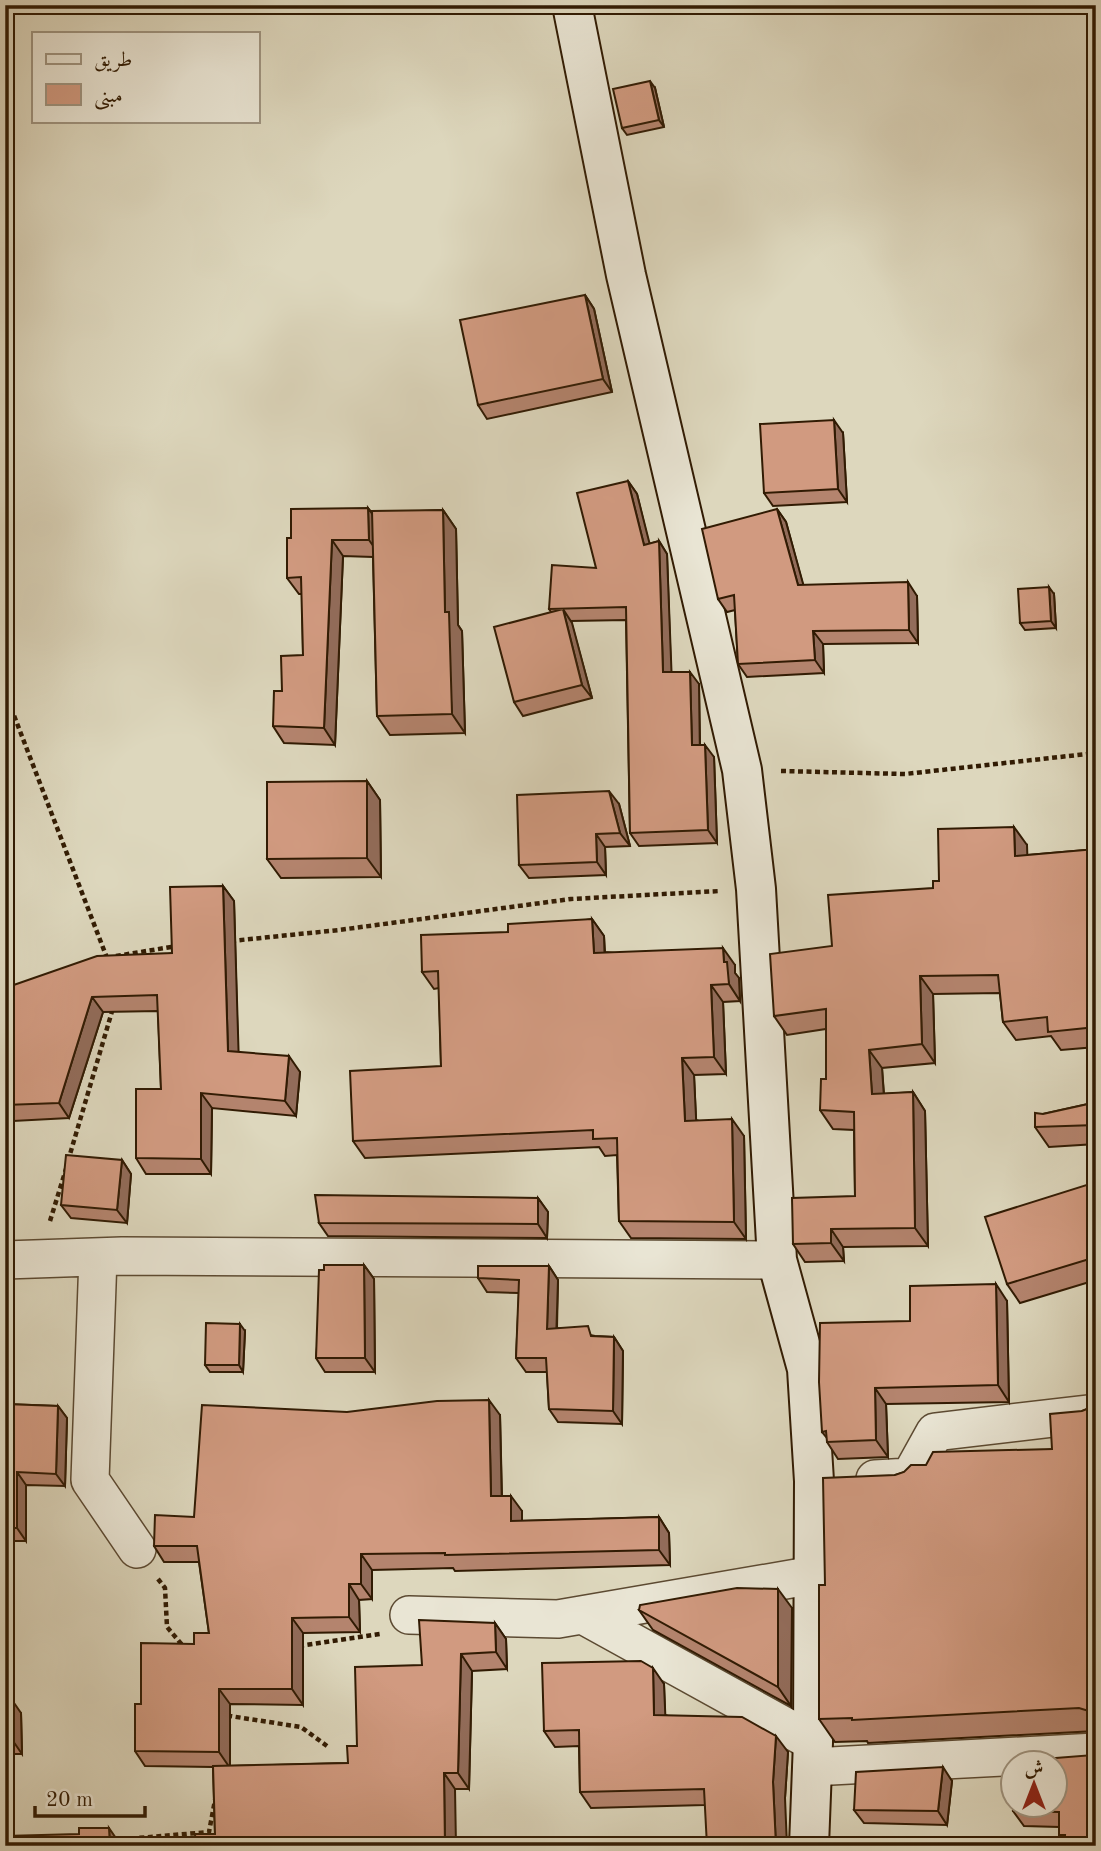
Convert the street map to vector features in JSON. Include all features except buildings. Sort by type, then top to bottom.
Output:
[{"type":"street","points":[[572,5],[629,289],[742,770],[755,889],[778,1260],[807,1369],[814,1481],[813,1755],[809,1846]]},
{"type":"street","points":[[22,1259],[98,1257],[778,1260]]},
{"type":"street","points":[[98,1257],[90,1480],[138,1549]]},
{"type":"street","points":[[814,1481],[909,1477],[935,1432],[1096,1413]]},
{"type":"street","points":[[409,1615],[558,1619],[814,1575]]},
{"type":"street","points":[[583,1615],[813,1755],[1096,1752]]},
{"type":"path","points":[[5,692],[110,968]]},
{"type":"path","points":[[742,770],[905,774],[1096,753]]},
{"type":"path","points":[[220,942],[339,930],[571,899],[755,889]]},
{"type":"path","points":[[108,958],[181,945]]},
{"type":"path","points":[[22,1259],[113,1008],[113,998]]},
{"type":"path","points":[[138,1549],[165,1588],[167,1627],[188,1652]]},
{"type":"path","points":[[297,1646],[400,1632],[409,1615]]},
{"type":"path","points":[[222,1707],[230,1716],[302,1727],[327,1746]]},
{"type":"path","points":[[207,1839],[216,1794]]},
{"type":"path","points":[[103,1840],[209,1832]]}]
